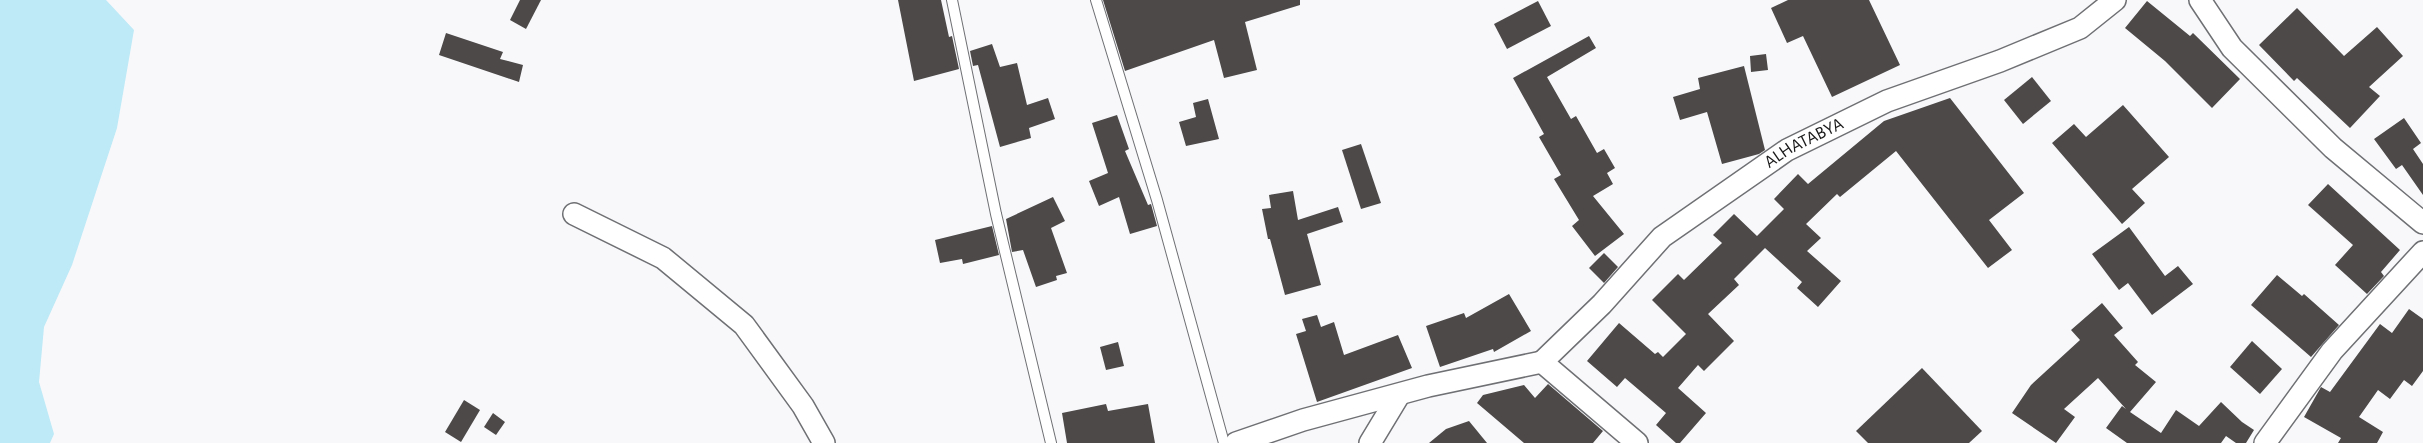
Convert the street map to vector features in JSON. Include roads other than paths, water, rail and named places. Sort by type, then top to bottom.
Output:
[{"type":"street","name":"ALHATABYA","points":[[1542,362],[1602,304],[1662,237],[1787,150],[1887,101],[2000,60],[2080,28],[2115,0]]},
{"type":"street","points":[[2200,0],[2232,48],[2333,148],[2423,223]]},
{"type":"street","points":[[574,214],[663,258],[744,325],[803,406],[824,443]]},
{"type":"street","points":[[2265,443],[2332,351],[2423,252]]},
{"type":"street","points":[[1236,443],[1303,420],[1428,386],[1542,362],[1637,443]]},
{"type":"street","points":[[1370,443],[1399,395]]},
{"type":"lane","points":[[952,0],[996,214],[1051,443]]},
{"type":"lane","points":[[1096,0],[1158,200],[1224,443]]},
{"type":"water","points":[[0,0],[106,0],[134,30],[117,128],[72,265],[44,327],[39,382],[54,434],[50,443],[0,443]]}]
